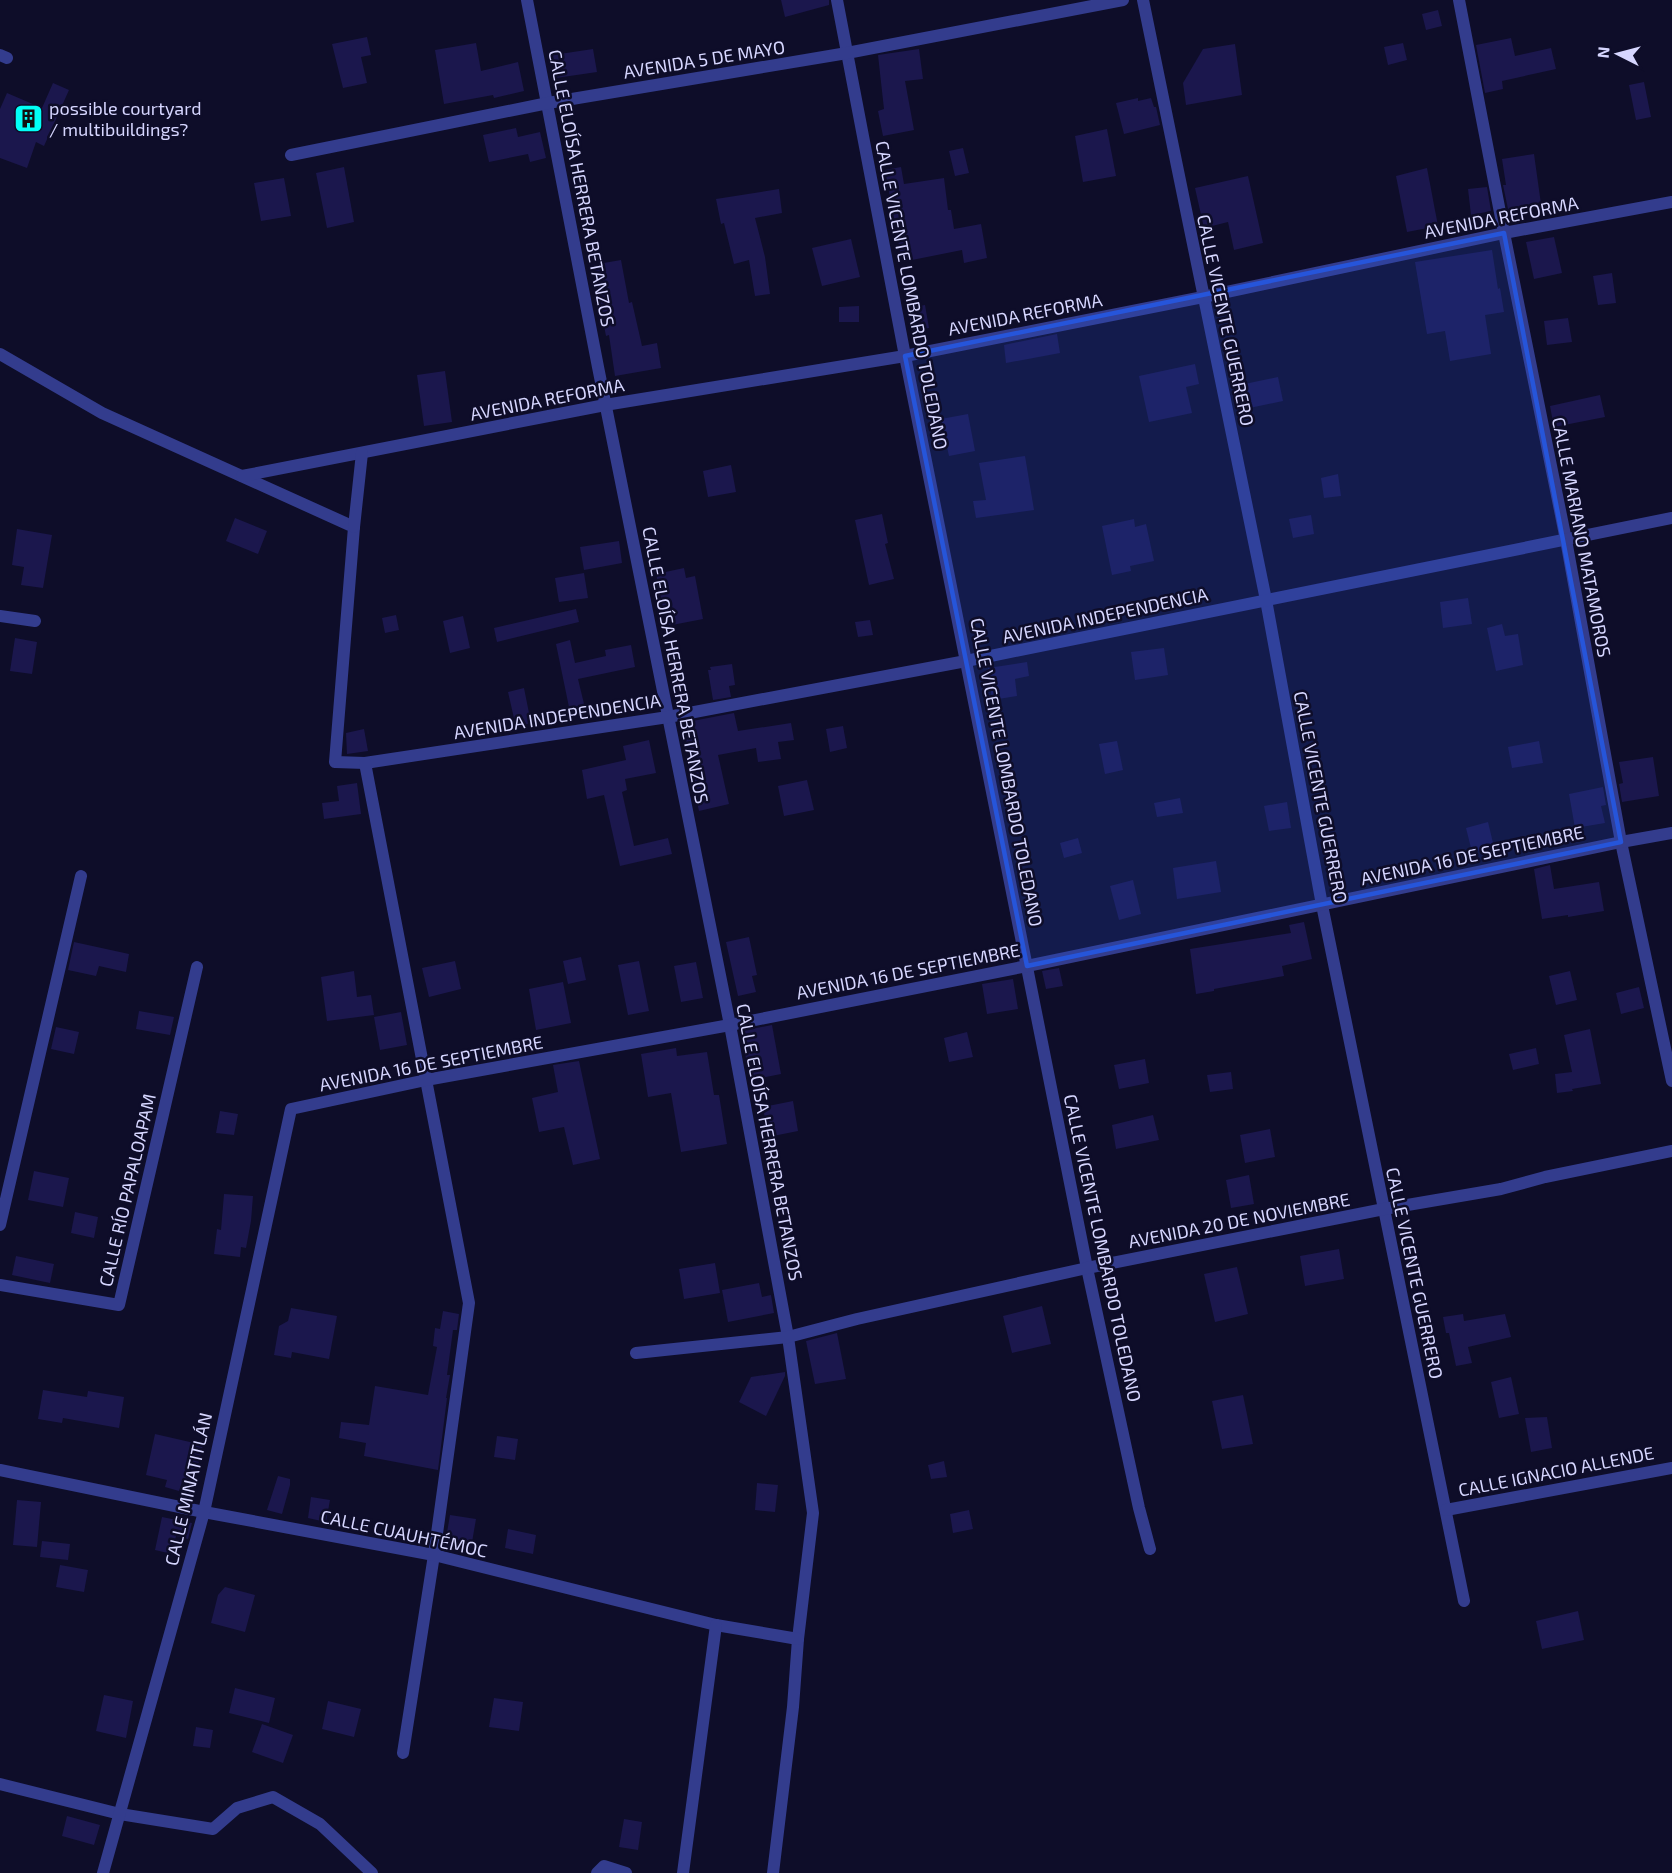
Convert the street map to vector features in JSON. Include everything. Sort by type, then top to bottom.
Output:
[{"type":"street","name":"CALLE ELOÍSA HERRERA BETANZOS","points":[[527,0],[605,405],[730,1025],[788,1337],[813,1514],[773,1873]]},
{"type":"street","name":"CALLE VICENTE LOMBARDO TOLEDANO","points":[[837,0],[905,356],[1087,1268],[1150,1549]]},
{"type":"street","name":"AVENIDA 5 DE MAYO","points":[[291,155],[548,103],[847,53],[1123,0]]},
{"type":"street","name":"CALLE VICENTE GUERRERO","points":[[1143,0],[1266,600],[1322,905],[1464,1600]]},
{"type":"street","name":"CALLE MARIANO MATAMOROS","points":[[1459,0],[1566,540],[1621,842],[1672,1081]]},
{"type":"street","name":"AVENIDA REFORMA","points":[[242,476],[605,405],[905,356],[1203,297],[1504,233],[1672,202]]},
{"type":"street","points":[[0,354],[102,413],[354,527],[362,453]]},
{"type":"street","name":"AVENIDA INDEPENDENCIA","points":[[354,527],[335,762],[365,763],[668,717],[966,661],[1672,518]]},
{"type":"street","points":[[0,616],[35,621]]},
{"type":"street","points":[[365,763],[469,1303],[404,1753]]},
{"type":"street","name":"AVENIDA 16 DE SEPTIEMBRE","points":[[291,1109],[426,1080],[730,1025],[1027,966],[1672,833]]},
{"type":"street","points":[[0,1225],[81,876]]},
{"type":"street","name":"CALLE RÍO PAPALOAPAM","points":[[0,1285],[118,1305],[197,967]]},
{"type":"street","name":"CALLE MINATITLÁN","points":[[104,1873],[204,1512],[291,1109]]},
{"type":"street","name":"AVENIDA 20 DE NOVIEMBRE","points":[[636,1353],[788,1337],[857,1319],[1087,1268],[1384,1209],[1501,1189],[1545,1177],[1672,1151]]},
{"type":"street","name":"CALLE IGNACIO ALLENDE","points":[[1446,1510],[1672,1468]]},
{"type":"street","name":"CALLE CUAUHTÉMOC","points":[[0,1470],[204,1512],[434,1555],[716,1625],[798,1639]]},
{"type":"street","points":[[683,1873],[716,1625]]},
{"type":"street","points":[[0,1784],[120,1814],[213,1829],[237,1808],[273,1797],[320,1824],[372,1873]]},
{"type":"street","points":[[600,1869],[626,1873]]},
{"type":"highlighted area","points":[[1504,233],[1621,842],[1027,966],[905,356]]},
{"type":"building","points":[[781,0],[829,0],[829,5],[785,17]]},
{"type":"building","points":[[1438,10],[1442,26],[1426,30],[1422,14]]},
{"type":"building","points":[[367,37],[371,55],[361,57],[367,83],[343,88],[332,44]]},
{"type":"building","points":[[1511,38],[1515,56],[1551,48],[1556,69],[1502,81],[1503,89],[1485,93],[1476,45]]},
{"type":"building","points":[[476,43],[481,71],[518,62],[524,91],[494,98],[493,95],[444,104],[435,50]]},
{"type":"building","points":[[1403,43],[1407,60],[1388,65],[1384,47]]},
{"type":"building","points":[[1235,44],[1242,95],[1186,105],[1183,83],[1203,49]]},
{"type":"building","points":[[593,49],[597,72],[556,78],[553,55]]},
{"type":"building","points":[[919,49],[923,79],[905,81],[914,130],[883,136],[878,111],[884,109],[878,55]]},
{"type":"building","points":[[1644,82],[1651,117],[1636,120],[1629,85]]},
{"type":"building","name":"possible courtyard / multibuildings?","points":[[53,83],[69,90],[44,146],[36,142],[27,168],[0,158],[0,109],[7,93],[42,108]]},
{"type":"building","points":[[1138,98],[1138,101],[1151,98],[1156,107],[1160,125],[1124,134],[1116,103]]},
{"type":"building","points":[[516,128],[518,137],[540,132],[546,158],[530,162],[528,154],[489,162],[483,135]]},
{"type":"building","points":[[1107,129],[1116,176],[1083,182],[1075,136]]},
{"type":"building","points":[[963,148],[969,173],[955,176],[949,151]]},
{"type":"building","points":[[1534,154],[1541,204],[1508,209],[1503,185],[1506,185],[1502,159]]},
{"type":"building","points":[[344,167],[354,222],[327,228],[316,173]]},
{"type":"building","points":[[901,167],[904,184],[944,178],[948,210],[951,210],[954,229],[981,224],[987,258],[964,263],[962,250],[902,262],[885,170]]},
{"type":"building","points":[[1427,168],[1438,226],[1407,232],[1396,176]]},
{"type":"building","points":[[1248,176],[1263,243],[1234,250],[1228,222],[1204,228],[1195,188]]},
{"type":"building","points":[[284,178],[291,216],[261,221],[254,183]]},
{"type":"building","points":[[1487,187],[1491,211],[1471,215],[1468,189]]},
{"type":"building","points":[[779,189],[782,213],[755,218],[765,257],[770,294],[755,296],[749,260],[734,264],[724,223],[721,224],[716,199]]},
{"type":"building","points":[[1554,237],[1562,273],[1534,279],[1526,242]]},
{"type":"building","points":[[851,239],[860,277],[822,286],[812,248]]},
{"type":"building","points":[[1492,250],[1504,312],[1485,315],[1491,354],[1450,361],[1445,331],[1427,334],[1415,262]]},
{"type":"building","points":[[621,260],[629,303],[632,302],[642,346],[657,343],[661,368],[615,376],[609,335],[606,336],[592,265]]},
{"type":"building","points":[[1612,273],[1616,303],[1598,305],[1593,276]]},
{"type":"building","points":[[925,305],[929,328],[912,331],[908,308]]},
{"type":"building","points":[[859,306],[859,322],[839,322],[839,307]]},
{"type":"building","points":[[1568,318],[1572,342],[1547,345],[1544,321]]},
{"type":"building","points":[[1057,334],[1060,353],[1006,363],[1004,345]]},
{"type":"building","points":[[1195,364],[1199,384],[1186,387],[1192,413],[1149,422],[1139,376]]},
{"type":"building","points":[[445,371],[452,422],[424,426],[417,375]]},
{"type":"building","points":[[1278,377],[1283,401],[1240,410],[1235,386]]},
{"type":"building","points":[[1600,395],[1605,417],[1554,427],[1550,406]]},
{"type":"building","points":[[968,414],[975,451],[949,456],[941,419]]},
{"type":"building","points":[[1025,456],[1034,510],[976,518],[973,501],[986,500],[979,463]]},
{"type":"building","points":[[731,465],[736,492],[708,497],[703,471]]},
{"type":"building","points":[[1338,474],[1341,496],[1324,498],[1321,478]]},
{"type":"building","points":[[882,514],[888,543],[885,544],[894,579],[869,585],[855,520]]},
{"type":"building","points":[[1311,515],[1314,534],[1293,538],[1289,519]]},
{"type":"building","points":[[235,518],[267,531],[258,554],[226,541]]},
{"type":"building","points":[[1134,519],[1135,527],[1146,524],[1154,561],[1130,566],[1131,571],[1112,575],[1102,526]]},
{"type":"building","points":[[17,529],[52,535],[43,588],[21,585],[24,567],[12,565]]},
{"type":"building","points":[[619,541],[622,563],[584,570],[580,547]]},
{"type":"building","points":[[684,568],[686,578],[695,576],[703,619],[667,626],[656,574]]},
{"type":"building","points":[[584,573],[588,598],[559,602],[555,578]]},
{"type":"building","points":[[1468,598],[1472,624],[1443,628],[1440,602]]},
{"type":"building","points":[[576,609],[579,622],[497,642],[494,628]]},
{"type":"building","points":[[396,615],[399,630],[385,633],[382,618]]},
{"type":"building","points":[[463,616],[470,648],[450,653],[443,621]]},
{"type":"building","points":[[870,620],[873,635],[858,637],[855,622]]},
{"type":"building","points":[[1502,624],[1505,636],[1518,634],[1523,665],[1496,671],[1487,628]]},
{"type":"building","points":[[15,638],[37,642],[32,674],[10,671]]},
{"type":"building","points":[[570,640],[575,663],[606,656],[605,650],[631,645],[635,667],[578,679],[585,708],[570,712],[556,644]]},
{"type":"building","points":[[1164,648],[1168,675],[1135,680],[1131,652]]},
{"type":"building","points":[[1027,662],[1029,676],[1015,679],[1017,696],[992,700],[988,668]]},
{"type":"building","points":[[732,664],[735,685],[729,686],[731,697],[713,700],[708,670],[711,670],[710,667]]},
{"type":"building","points":[[524,688],[531,723],[516,727],[508,692]]},
{"type":"building","points":[[734,713],[738,731],[791,723],[794,740],[778,742],[781,759],[758,762],[756,748],[718,755],[729,804],[699,811],[692,780],[695,779],[682,723]]},
{"type":"building","points":[[843,726],[847,748],[830,752],[826,729]]},
{"type":"building","points":[[364,729],[368,751],[347,754],[346,733]]},
{"type":"building","points":[[649,740],[656,773],[625,779],[627,790],[622,792],[634,846],[668,838],[672,854],[620,866],[604,795],[587,799],[582,770],[626,760],[623,746]]},
{"type":"building","points":[[1117,741],[1123,770],[1105,774],[1099,744]]},
{"type":"building","points":[[1539,741],[1543,763],[1512,768],[1508,747]]},
{"type":"building","points":[[1653,757],[1659,796],[1622,802],[1619,784],[1623,783],[1619,762]]},
{"type":"building","points":[[807,780],[814,810],[784,816],[778,786]]},
{"type":"building","points":[[357,783],[361,814],[324,819],[322,803],[339,801],[337,786]]},
{"type":"building","points":[[1603,787],[1606,805],[1601,806],[1605,823],[1575,828],[1569,794]]},
{"type":"building","points":[[1180,798],[1183,813],[1157,817],[1154,803]]},
{"type":"building","points":[[1287,802],[1291,828],[1269,831],[1264,806]]},
{"type":"building","points":[[1488,822],[1494,847],[1472,852],[1466,828]]},
{"type":"building","points":[[1078,838],[1082,853],[1064,858],[1060,843]]},
{"type":"building","points":[[1216,861],[1221,892],[1177,899],[1173,868]]},
{"type":"building","points":[[1550,865],[1554,889],[1599,882],[1604,911],[1542,919],[1534,869]]},
{"type":"building","points":[[1133,880],[1141,914],[1119,920],[1110,886]]},
{"type":"building","points":[[1304,922],[1312,959],[1282,966],[1284,976],[1196,994],[1190,949],[1291,933],[1289,925]]},
{"type":"building","points":[[749,937],[757,975],[752,976],[756,992],[738,996],[726,942]]},
{"type":"building","points":[[74,942],[129,954],[126,972],[99,966],[96,976],[68,970]]},
{"type":"building","points":[[581,957],[586,980],[568,984],[563,961]]},
{"type":"building","points":[[455,961],[461,989],[429,997],[422,968]]},
{"type":"building","points":[[639,961],[649,1011],[628,1015],[618,965]]},
{"type":"building","points":[[696,962],[703,998],[681,1002],[674,966]]},
{"type":"building","points":[[1059,968],[1063,986],[1046,989],[1042,971]]},
{"type":"building","points":[[354,971],[357,997],[371,995],[374,1015],[327,1021],[321,977]]},
{"type":"building","points":[[1570,971],[1577,1000],[1556,1005],[1549,976]]},
{"type":"building","points":[[1013,979],[1018,1009],[987,1014],[982,984]]},
{"type":"building","points":[[563,982],[571,1023],[536,1030],[529,989]]},
{"type":"building","points":[[1639,987],[1644,1008],[1621,1014],[1616,993]]},
{"type":"building","points":[[139,1011],[174,1017],[170,1035],[136,1029]]},
{"type":"building","points":[[401,1012],[407,1045],[380,1050],[374,1017]]},
{"type":"building","points":[[772,1025],[781,1074],[750,1080],[741,1031]]},
{"type":"building","points":[[56,1027],[79,1032],[74,1054],[51,1049]]},
{"type":"building","points":[[1590,1029],[1601,1084],[1557,1093],[1555,1074],[1572,1072],[1564,1035]]},
{"type":"building","points":[[967,1032],[973,1057],[949,1062],[944,1038]]},
{"type":"building","points":[[676,1048],[677,1056],[707,1052],[714,1095],[719,1095],[727,1144],[681,1152],[671,1093],[648,1097],[641,1054]]},
{"type":"building","points":[[1536,1048],[1539,1064],[1513,1070],[1509,1054]]},
{"type":"building","points":[[1145,1059],[1149,1083],[1119,1089],[1114,1065]]},
{"type":"building","points":[[579,1061],[600,1159],[573,1165],[564,1127],[539,1132],[532,1098],[558,1092],[553,1065]]},
{"type":"building","points":[[1231,1072],[1233,1089],[1210,1092],[1207,1075]]},
{"type":"building","points":[[793,1101],[798,1131],[768,1137],[763,1107]]},
{"type":"building","points":[[220,1111],[238,1114],[234,1135],[216,1133]]},
{"type":"building","points":[[1153,1115],[1159,1140],[1116,1149],[1112,1125]]},
{"type":"building","points":[[1270,1129],[1275,1157],[1245,1163],[1240,1135]]},
{"type":"building","points":[[34,1171],[69,1178],[63,1207],[28,1200]]},
{"type":"building","points":[[1249,1175],[1254,1204],[1231,1208],[1226,1180]]},
{"type":"building","points":[[224,1194],[253,1196],[246,1248],[241,1247],[240,1257],[214,1254],[217,1229],[221,1230]]},
{"type":"building","points":[[75,1212],[98,1217],[94,1238],[71,1233]]},
{"type":"building","points":[[1339,1249],[1344,1279],[1305,1286],[1300,1256]]},
{"type":"building","points":[[16,1256],[54,1264],[50,1283],[12,1275]]},
{"type":"building","points":[[715,1263],[720,1293],[684,1299],[679,1269]]},
{"type":"building","points":[[1237,1267],[1248,1314],[1215,1322],[1204,1274]]},
{"type":"building","points":[[759,1283],[762,1297],[771,1295],[774,1313],[728,1322],[722,1290]]},
{"type":"building","points":[[1042,1306],[1051,1344],[1012,1353],[1003,1316]]},
{"type":"building","points":[[291,1308],[337,1316],[329,1359],[292,1352],[291,1358],[274,1355],[279,1326],[288,1321]]},
{"type":"building","points":[[443,1311],[459,1314],[457,1330],[453,1330],[447,1375],[450,1375],[438,1470],[364,1456],[366,1443],[339,1438],[341,1422],[369,1425],[375,1386],[428,1395],[437,1347],[433,1346],[435,1328],[440,1329]]},
{"type":"building","points":[[1463,1314],[1464,1321],[1505,1314],[1511,1337],[1468,1347],[1472,1363],[1456,1366],[1443,1317]]},
{"type":"building","points":[[837,1333],[846,1379],[815,1384],[806,1341]]},
{"type":"building","points":[[785,1372],[766,1416],[739,1402],[751,1377]]},
{"type":"building","points":[[1511,1377],[1519,1414],[1499,1418],[1491,1382]]},
{"type":"building","points":[[43,1390],[87,1397],[88,1391],[124,1397],[119,1428],[63,1418],[62,1423],[38,1419]]},
{"type":"building","points":[[1243,1395],[1253,1444],[1222,1449],[1212,1401]]},
{"type":"building","points":[[1547,1417],[1552,1448],[1531,1452],[1525,1418]]},
{"type":"building","points":[[155,1434],[203,1445],[193,1485],[182,1482],[179,1491],[165,1487],[167,1480],[146,1475]]},
{"type":"building","points":[[497,1436],[518,1439],[515,1460],[494,1457]]},
{"type":"building","points":[[944,1461],[947,1477],[931,1479],[928,1465]]},
{"type":"building","points":[[278,1476],[290,1479],[282,1514],[267,1510]]},
{"type":"building","points":[[757,1483],[778,1485],[775,1512],[755,1510]]},
{"type":"building","points":[[311,1497],[330,1500],[326,1522],[308,1518]]},
{"type":"building","points":[[17,1500],[41,1502],[37,1547],[13,1545]]},
{"type":"building","points":[[969,1510],[973,1529],[953,1533],[950,1514]]},
{"type":"building","points":[[450,1515],[476,1519],[471,1548],[445,1544]]},
{"type":"building","points":[[162,1517],[192,1523],[188,1539],[176,1536],[172,1554],[155,1550]]},
{"type":"building","points":[[508,1529],[536,1535],[533,1554],[505,1548]]},
{"type":"building","points":[[42,1541],[70,1544],[68,1560],[40,1557]]},
{"type":"building","points":[[60,1565],[88,1570],[84,1592],[56,1587]]},
{"type":"building","points":[[225,1587],[255,1595],[245,1632],[211,1623],[218,1595]]},
{"type":"building","points":[[1578,1611],[1584,1640],[1542,1649],[1536,1621]]},
{"type":"building","points":[[235,1688],[275,1698],[269,1723],[229,1713]]},
{"type":"building","points":[[104,1695],[133,1701],[126,1738],[96,1731]]},
{"type":"building","points":[[494,1698],[523,1702],[519,1731],[489,1727]]},
{"type":"building","points":[[328,1701],[361,1709],[354,1737],[322,1729]]},
{"type":"building","points":[[262,1724],[293,1735],[283,1763],[252,1752]]},
{"type":"building","points":[[196,1727],[213,1730],[210,1748],[193,1746]]},
{"type":"building","points":[[67,1816],[100,1825],[94,1845],[62,1836]]},
{"type":"building","points":[[624,1819],[642,1822],[638,1850],[619,1847]]},
{"type":"place","name":"possible courtyard / multibuildings?","points":[[28,118]]}]
